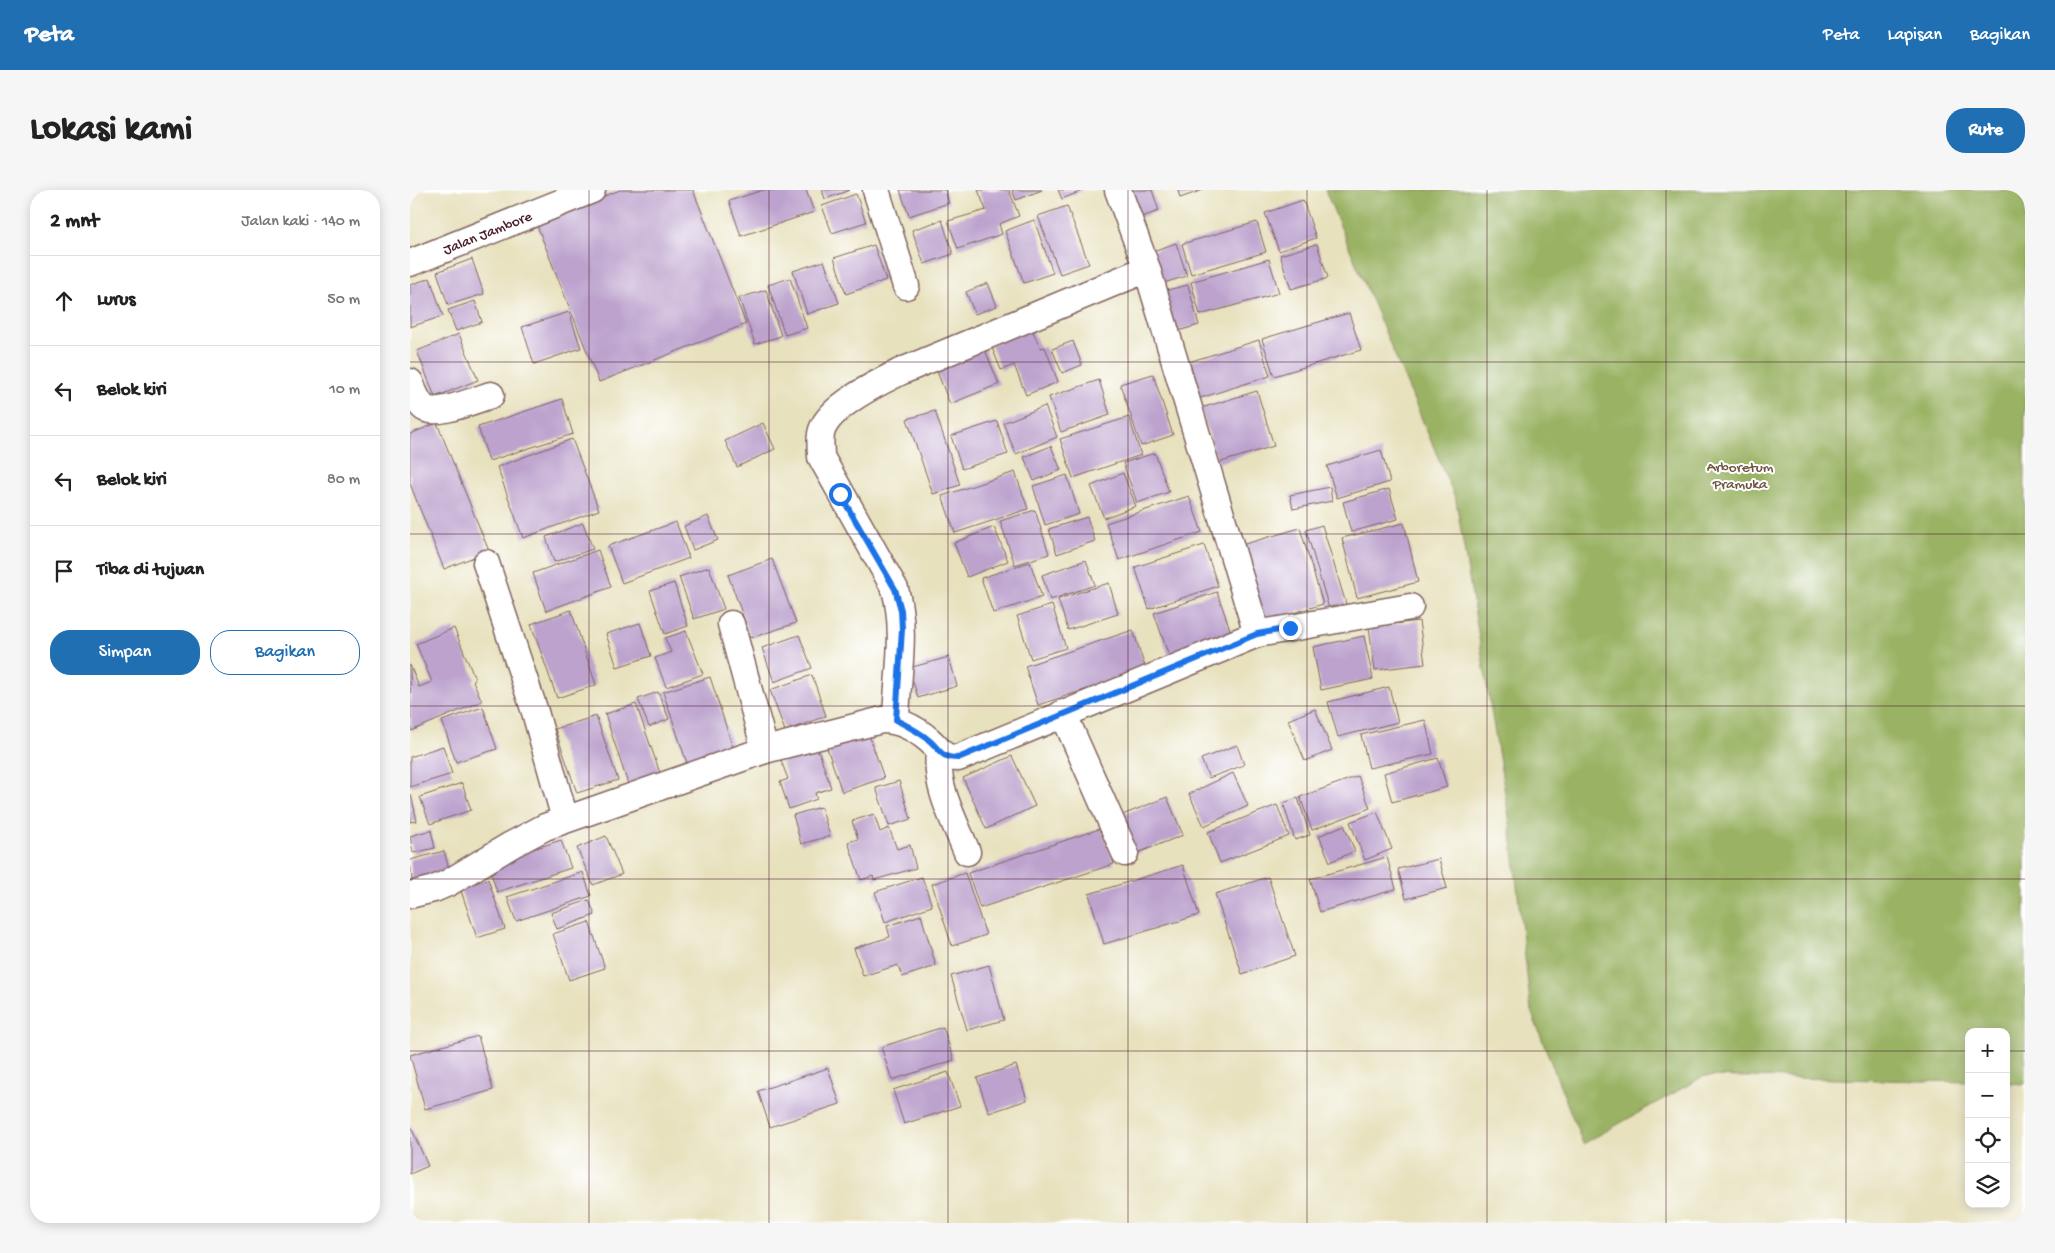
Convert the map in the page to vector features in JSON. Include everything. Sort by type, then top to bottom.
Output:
[{"type":"street","name":"Jalan Jambore","points":[[410,262],[592,190]]},
{"type":"street","points":[[876,190],[906,286]]},
{"type":"street","points":[[1118,190],[1147,269],[1257,634]]},
{"type":"street","points":[[896,720],[902,629],[901,610],[895,589],[840,494],[822,457],[820,442],[822,429],[835,412],[868,388],[902,371],[1147,269]]},
{"type":"street","points":[[410,382],[423,408],[429,410],[441,410],[491,395]]},
{"type":"street","points":[[486,563],[535,712],[565,819]]},
{"type":"street","points":[[410,894],[434,889],[448,883],[511,845],[565,819],[765,750],[882,720],[896,720],[911,727],[930,741],[939,753],[950,758],[958,758],[1257,634],[1410,607]]},
{"type":"street","points":[[731,624],[765,750]]},
{"type":"street","points":[[1064,713],[1125,853]]},
{"type":"street","points":[[939,753],[938,770],[943,792],[967,852]]},
{"type":"green space","name":"Arboretum Pramuka","points":[[1325,190],[2025,190],[2025,1084],[2010,1083],[2010,1028],[1965,1028],[1965,1082],[1704,1076],[1583,1144],[1531,1011],[1510,823],[1456,500]]},
{"type":"building","points":[[620,190],[693,190],[746,324],[599,382],[536,223]]},
{"type":"building","points":[[763,190],[806,190],[814,212],[741,236],[729,201]]},
{"type":"building","points":[[822,190],[850,190],[825,199]]},
{"type":"building","points":[[900,190],[945,190],[949,203],[909,216]]},
{"type":"building","points":[[978,190],[1009,190],[1019,216],[999,224],[1002,234],[958,249],[948,221],[986,210]]},
{"type":"building","points":[[1012,190],[1042,190],[1016,200]]},
{"type":"building","points":[[1058,190],[1084,190],[1062,199]]},
{"type":"building","points":[[1120,190],[1152,190],[1159,211],[1130,221]]},
{"type":"building","points":[[1178,190],[1203,190],[1180,198]]},
{"type":"building","points":[[856,194],[866,222],[832,233],[822,206]]},
{"type":"building","points":[[1303,200],[1316,238],[1279,251],[1265,213]]},
{"type":"building","points":[[1067,206],[1089,264],[1060,274],[1038,216]]},
{"type":"building","points":[[942,220],[953,254],[924,264],[912,230]]},
{"type":"building","points":[[1034,220],[1053,273],[1024,283],[1005,231]]},
{"type":"building","points":[[1257,222],[1266,252],[1191,274],[1182,244]]},
{"type":"building","points":[[1176,243],[1187,276],[1160,284],[1150,252]]},
{"type":"building","points":[[1317,244],[1328,278],[1291,289],[1280,255]]},
{"type":"building","points":[[874,245],[886,280],[846,294],[834,258]]},
{"type":"building","points":[[472,259],[484,294],[448,305],[437,272]]},
{"type":"building","points":[[1269,259],[1279,293],[1200,315],[1191,282]]},
{"type":"building","points":[[824,261],[839,303],[807,314],[793,271]]},
{"type":"building","points":[[430,278],[443,316],[410,327],[410,285]]},
{"type":"building","points":[[790,278],[807,328],[785,335],[768,285]]},
{"type":"building","points":[[988,283],[997,306],[975,314],[966,292]]},
{"type":"building","points":[[1188,285],[1199,325],[1171,333],[1159,292]]},
{"type":"building","points":[[766,290],[781,336],[755,344],[739,298]]},
{"type":"building","points":[[475,301],[482,322],[456,331],[448,310]]},
{"type":"building","points":[[569,312],[581,348],[534,364],[522,327]]},
{"type":"building","points":[[1349,313],[1361,350],[1274,376],[1262,339]]},
{"type":"building","points":[[1032,329],[1040,348],[1045,347],[1058,382],[1026,395],[1014,365],[1001,370],[991,345]]},
{"type":"building","points":[[459,334],[478,380],[435,397],[417,351]]},
{"type":"building","points":[[1259,340],[1270,376],[1191,401],[1179,365]]},
{"type":"building","points":[[1073,341],[1082,365],[1062,373],[1052,349]]},
{"type":"building","points":[[983,345],[999,384],[950,404],[934,364]]},
{"type":"building","points":[[1153,374],[1173,435],[1141,446],[1120,384]]},
{"type":"building","points":[[1099,380],[1110,415],[1061,432],[1049,397]]},
{"type":"building","points":[[1257,391],[1274,446],[1218,463],[1201,408]]},
{"type":"building","points":[[562,399],[573,434],[489,461],[478,427]]},
{"type":"building","points":[[1045,406],[1057,437],[1016,454],[1003,423]]},
{"type":"building","points":[[935,411],[960,485],[933,494],[907,419]]},
{"type":"building","points":[[1129,417],[1141,455],[1073,478],[1060,439]]},
{"type":"building","points":[[997,421],[1008,454],[962,469],[951,436]]},
{"type":"building","points":[[437,423],[489,551],[444,569],[410,484],[410,434]]},
{"type":"building","points":[[763,423],[775,449],[737,467],[725,441]]},
{"type":"building","points":[[572,439],[599,510],[523,538],[497,467]]},
{"type":"building","points":[[1051,446],[1061,470],[1034,481],[1024,457]]},
{"type":"building","points":[[1381,450],[1390,482],[1337,498],[1327,466]]},
{"type":"building","points":[[1155,453],[1169,492],[1137,503],[1123,463]]},
{"type":"building","points":[[1015,472],[1028,509],[955,533],[942,496]]},
{"type":"building","points":[[1123,473],[1136,506],[1104,518],[1091,486]]},
{"type":"building","points":[[1067,475],[1079,514],[1045,525],[1033,486]]},
{"type":"building","points":[[1330,487],[1332,501],[1293,509],[1290,495]]},
{"type":"building","points":[[1389,489],[1398,519],[1351,532],[1343,502]]},
{"type":"building","points":[[1189,496],[1202,532],[1119,560],[1106,523]]},
{"type":"building","points":[[1035,510],[1049,554],[1015,565],[1000,521]]},
{"type":"building","points":[[708,516],[718,540],[693,550],[684,526]]},
{"type":"building","points":[[1087,517],[1095,541],[1057,554],[1049,529]]},
{"type":"building","points":[[676,522],[689,558],[622,583],[608,546]]},
{"type":"building","points":[[583,523],[593,549],[554,562],[546,537]]},
{"type":"building","points":[[1404,523],[1418,582],[1357,598],[1342,538]]},
{"type":"building","points":[[1322,525],[1347,607],[1330,612],[1306,530]]},
{"type":"building","points":[[994,527],[1008,561],[967,577],[954,543]]},
{"type":"building","points":[[1300,528],[1323,604],[1261,623],[1238,546]]},
{"type":"building","points":[[1204,545],[1218,586],[1149,609],[1135,567]]},
{"type":"building","points":[[598,550],[611,587],[546,611],[533,573]]},
{"type":"building","points":[[772,559],[796,623],[751,638],[728,575]]},
{"type":"building","points":[[1086,560],[1095,585],[1050,600],[1042,575]]},
{"type":"building","points":[[1030,562],[1042,597],[993,613],[981,578]]},
{"type":"building","points":[[709,567],[724,609],[694,619],[679,577]]},
{"type":"building","points":[[674,583],[688,626],[665,634],[650,591]]},
{"type":"building","points":[[1109,583],[1118,614],[1068,630],[1058,599]]},
{"type":"building","points":[[1217,592],[1232,635],[1169,656],[1154,613]]},
{"type":"building","points":[[1052,605],[1066,648],[1031,659],[1017,616]]},
{"type":"building","points":[[571,610],[596,685],[557,698],[531,624]]},
{"type":"building","points":[[1419,621],[1425,664],[1375,670],[1369,627]]},
{"type":"building","points":[[640,623],[651,656],[617,667],[606,634]]},
{"type":"building","points":[[454,628],[482,701],[411,731],[410,665],[419,687],[432,682],[416,644]]},
{"type":"building","points":[[1133,630],[1146,670],[1038,705],[1025,666]]},
{"type":"building","points":[[686,631],[703,674],[666,687],[655,658],[671,652],[665,638]]},
{"type":"building","points":[[799,635],[812,668],[774,682],[762,648]]},
{"type":"building","points":[[1364,636],[1373,679],[1321,690],[1313,647]]},
{"type":"building","points":[[949,657],[957,686],[918,698],[909,668]]},
{"type":"building","points":[[812,675],[826,716],[785,731],[770,690]]},
{"type":"building","points":[[710,677],[734,751],[688,766],[663,692]]},
{"type":"building","points":[[1389,687],[1398,722],[1338,737],[1328,702]]},
{"type":"building","points":[[658,692],[669,719],[649,727],[638,699]]},
{"type":"building","points":[[636,704],[660,773],[628,784],[605,714]]},
{"type":"building","points":[[483,707],[497,749],[456,762],[442,721]]},
{"type":"building","points":[[1315,709],[1332,750],[1305,761],[1288,720]]},
{"type":"building","points":[[596,716],[618,780],[577,793],[555,729]]},
{"type":"building","points":[[1425,720],[1433,754],[1369,768],[1361,735]]},
{"type":"building","points":[[867,729],[884,778],[842,792],[825,742]]},
{"type":"building","points":[[1237,745],[1244,765],[1209,778],[1201,759]]},
{"type":"building","points":[[443,746],[452,774],[410,787],[410,757]]},
{"type":"building","points":[[817,746],[831,788],[815,793],[817,799],[789,809],[780,782],[788,779],[780,758]]},
{"type":"building","points":[[1012,756],[1035,806],[986,829],[963,778]]},
{"type":"building","points":[[1438,758],[1447,787],[1392,802],[1384,773]]},
{"type":"building","points":[[1233,773],[1248,806],[1204,826],[1189,794]]},
{"type":"building","points":[[1358,776],[1370,808],[1312,830],[1300,797]]},
{"type":"building","points":[[899,781],[911,819],[889,826],[876,788]]},
{"type":"building","points":[[462,783],[471,810],[430,824],[420,797]]},
{"type":"building","points":[[410,795],[417,821],[410,822]]},
{"type":"building","points":[[1167,797],[1183,835],[1135,854],[1120,816]]},
{"type":"building","points":[[1298,798],[1310,835],[1295,840],[1283,803]]},
{"type":"building","points":[[1277,805],[1289,836],[1220,863],[1208,832]]},
{"type":"building","points":[[821,807],[830,836],[801,844],[793,815]]},
{"type":"building","points":[[1377,812],[1392,849],[1365,860],[1350,822]]},
{"type":"building","points":[[874,814],[880,832],[889,828],[897,849],[910,845],[916,868],[874,880],[873,876],[861,880],[848,842],[858,839],[852,821]]},
{"type":"building","points":[[1344,825],[1355,851],[1330,862],[1319,836]]},
{"type":"building","points":[[1102,828],[1114,864],[980,908],[968,873]]},
{"type":"building","points":[[431,830],[435,848],[413,853],[410,836]]},
{"type":"building","points":[[606,836],[622,874],[593,885],[577,848]]},
{"type":"building","points":[[561,840],[571,868],[497,892],[488,864]]},
{"type":"building","points":[[444,851],[450,872],[412,881],[410,860]]},
{"type":"building","points":[[1387,857],[1396,889],[1320,912],[1310,879]]},
{"type":"building","points":[[1439,859],[1447,888],[1406,899],[1398,869]]},
{"type":"building","points":[[1183,865],[1199,915],[1104,944],[1089,894]]},
{"type":"building","points":[[583,872],[591,896],[516,921],[507,897]]},
{"type":"building","points":[[965,873],[986,935],[952,946],[932,884]]},
{"type":"building","points":[[922,877],[932,906],[885,922],[875,892]]},
{"type":"building","points":[[1268,877],[1295,956],[1242,974],[1215,894]]},
{"type":"building","points":[[488,879],[505,929],[477,938],[460,888]]},
{"type":"building","points":[[589,900],[595,915],[557,929],[551,913]]},
{"type":"building","points":[[921,915],[936,966],[902,977],[898,965],[863,976],[854,948],[890,937],[887,926]]},
{"type":"building","points":[[589,922],[605,968],[569,980],[553,934]]},
{"type":"building","points":[[989,965],[1004,1020],[967,1030],[951,976]]},
{"type":"building","points":[[943,1027],[954,1060],[892,1080],[881,1047]]},
{"type":"building","points":[[478,1036],[493,1090],[425,1109],[410,1055]]},
{"type":"building","points":[[1016,1065],[1027,1100],[989,1113],[977,1078]]},
{"type":"building","points":[[828,1068],[840,1104],[770,1127],[758,1091]]},
{"type":"building","points":[[948,1072],[960,1106],[904,1124],[893,1090]]},
{"type":"building","points":[[410,1125],[428,1166],[410,1174]]},
{"type":"route","points":[[840,494],[895,589],[901,610],[902,629],[896,720],[911,727],[930,741],[939,753],[950,758],[958,758],[1257,634],[1290,628]]}]
